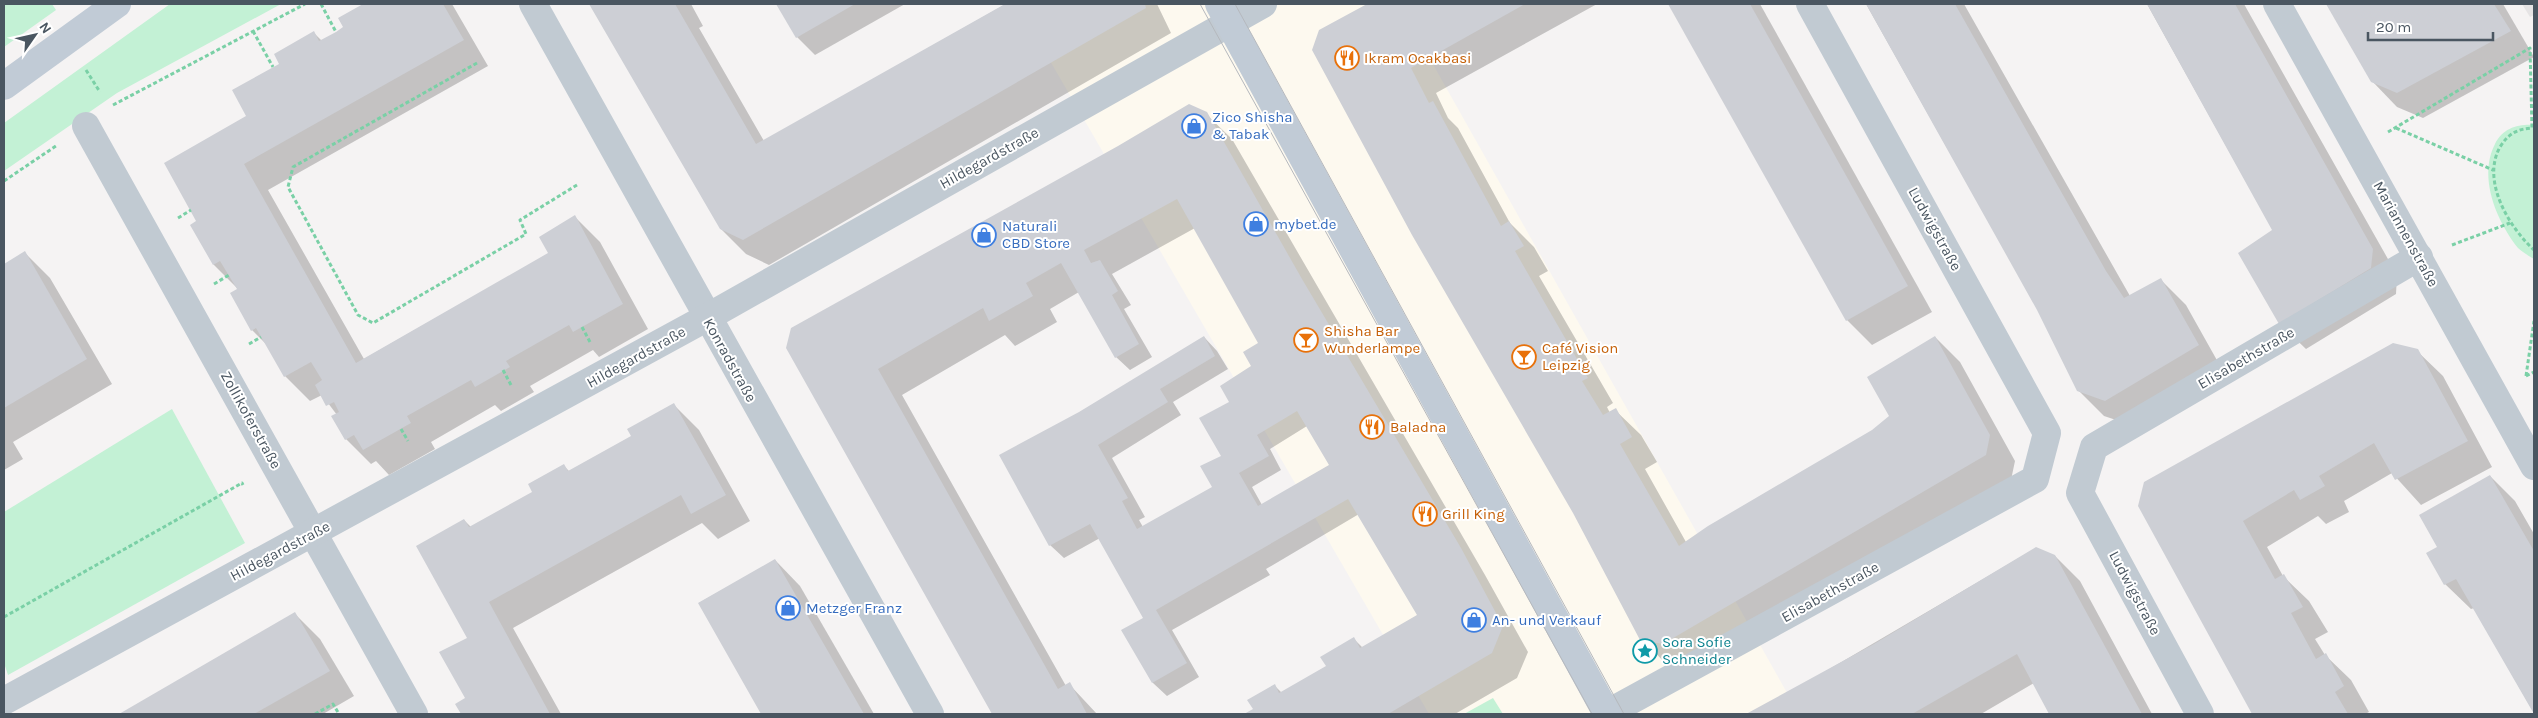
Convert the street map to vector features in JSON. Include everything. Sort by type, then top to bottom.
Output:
[{"type":"main road","points":[[4,86],[117,4]]},
{"type":"main road","points":[[1224,13],[1607,714]]},
{"type":"street","name":"Konradstraße","points":[[533,4],[706,318],[930,714]]},
{"type":"street","name":"Hildegardstraße","points":[[4,700],[706,318],[1224,13],[1263,4]]},
{"type":"street","name":"Ludwigstraße","points":[[1810,4],[2047,433],[2041,457]]},
{"type":"street","name":"Mariannenstraße","points":[[2277,4],[2534,466]]},
{"type":"street","name":"Zollikoferstraße","points":[[86,126],[414,714]]},
{"type":"street","name":"Elisabethstraße","points":[[2087,470],[2094,447],[2419,257]]},
{"type":"street","name":"Elisabethstraße","points":[[1607,714],[2035,479],[2041,457]]},
{"type":"street","name":"Ludwigstraße","points":[[2087,470],[2080,492],[2200,714]]},
{"type":"path","points":[[4,181],[86,126],[108,108],[306,4]]},
{"type":"path","points":[[321,4],[336,32]]},
{"type":"path","points":[[253,31],[273,67]]},
{"type":"path","points":[[66,41],[97,86],[108,108]]},
{"type":"path","points":[[2359,149],[2530,48],[2532,128],[2514,132],[2508,137],[2496,154],[2494,170],[2497,192],[2510,223],[2534,250]]},
{"type":"path","points":[[477,63],[293,167],[288,187],[358,315],[373,322],[526,234],[520,220],[577,185]]},
{"type":"path","points":[[2395,128],[2494,170]]},
{"type":"path","points":[[175,220],[191,210]]},
{"type":"path","points":[[2419,257],[2510,223]]},
{"type":"path","points":[[214,285],[229,275]]},
{"type":"path","points":[[2526,376],[2534,321]]},
{"type":"path","points":[[582,327],[591,345]]},
{"type":"path","points":[[248,344],[261,337]]},
{"type":"path","points":[[503,370],[514,388]]},
{"type":"path","points":[[401,428],[410,446]]},
{"type":"path","points":[[4,617],[242,483],[246,491]]},
{"type":"path","points":[[315,714],[333,704],[339,714]]},
{"type":"shaded area","points":[[1017,4],[1399,4],[1799,714],[1429,714]]},
{"type":"shaded area","points":[[2522,4],[2534,4],[2534,15],[2530,17]]},
{"type":"green space","points":[[4,4],[52,4],[56,10],[4,47]]},
{"type":"green space","points":[[170,4],[281,4],[117,93],[4,171],[4,123]]},
{"type":"green space","points":[[2534,125],[2534,259],[2518,248],[2503,225],[2492,198],[2488,170],[2495,144],[2502,134],[2517,126]]},
{"type":"green space","points":[[172,409],[245,543],[8,675],[4,663],[4,512]]},
{"type":"green space","points":[[1493,698],[1503,714],[1464,714]]},
{"type":"building","points":[[363,4],[443,4],[464,40],[244,164],[356,363],[548,253],[539,237],[575,215],[623,304],[573,332],[569,325],[506,361],[510,367],[475,387],[471,380],[407,416],[411,423],[363,450],[354,435],[345,440],[331,416],[339,412],[334,402],[326,406],[315,385],[322,380],[311,362],[284,377],[256,328],[251,331],[230,293],[237,289],[220,261],[213,265],[190,225],[196,221],[164,163],[246,116],[232,90],[279,64],[274,54],[314,31],[319,41],[336,32],[343,27],[338,18]]},
{"type":"building","points":[[589,4],[675,4],[756,144],[1005,4],[1145,4],[1146,8],[743,240],[720,229]]},
{"type":"building","points":[[776,4],[855,4],[796,38]]},
{"type":"building","points":[[1367,4],[1525,4],[1411,68],[1429,103],[1433,101],[1501,226],[1509,221],[1524,246],[1515,251],[1588,378],[1582,381],[1603,415],[1616,408],[1632,437],[1620,444],[1679,546],[1708,526],[1872,430],[1889,416],[1867,377],[1935,336],[1990,435],[1986,455],[1663,644],[1640,640],[1573,513],[1412,235],[1312,50],[1319,30]]},
{"type":"building","points":[[1668,4],[1750,4],[1908,286],[1846,321]]},
{"type":"building","points":[[1866,4],[1955,4],[2106,271],[2124,298],[2161,278],[2199,345],[2105,401],[2077,391],[2037,310]]},
{"type":"building","points":[[2147,4],[2235,4],[2373,249],[2371,268],[2279,324],[2238,253],[2272,230]]},
{"type":"building","points":[[2326,4],[2494,4],[2511,31],[2397,93],[2371,82]]},
{"type":"building","points":[[1189,104],[1207,112],[1302,279],[1461,548],[1503,626],[1492,653],[1388,714],[1244,714],[1253,709],[1247,700],[1275,684],[1279,693],[1326,666],[1320,657],[1354,637],[1360,648],[1417,615],[1348,499],[1156,610],[1187,663],[1152,683],[1121,630],[1143,618],[1090,524],[1049,546],[999,455],[1079,412],[1204,336],[1215,356],[1160,389],[1168,402],[1098,445],[1128,498],[1122,501],[1137,529],[1212,487],[1200,466],[1221,456],[1199,418],[1229,402],[1220,386],[1251,366],[1243,352],[1258,343],[1177,199],[1084,250],[1091,263],[1100,260],[1118,291],[1112,295],[1139,344],[1115,358],[1061,263],[1026,283],[1033,296],[989,321],[983,308],[878,369],[1058,689],[1070,682],[1087,714],[992,714],[786,348],[791,328],[1118,146]],"holes":[[[1297,411],[1329,465],[1258,506],[1239,473],[1269,456],[1257,435]]]},
{"type":"building","points":[[25,251],[87,359],[4,408],[4,264]]},
{"type":"building","points":[[2393,343],[2418,349],[2468,441],[2395,480],[2374,443],[2319,476],[2325,486],[2300,500],[2294,490],[2243,521],[2275,579],[2284,574],[2303,607],[2291,613],[2316,659],[2326,653],[2344,686],[2335,692],[2348,714],[2252,714],[2138,506],[2144,482]]},
{"type":"building","points":[[674,403],[726,495],[691,514],[681,495],[489,602],[550,714],[461,714],[455,704],[465,698],[439,652],[467,638],[416,546],[464,519],[469,527],[532,492],[528,484],[564,464],[568,471],[631,436],[627,429]]},
{"type":"building","points":[[2490,475],[2534,551],[2534,714],[2456,579],[2444,585],[2426,553],[2437,547],[2419,515]]},
{"type":"building","points":[[2036,547],[2055,555],[2142,714],[2049,714],[2017,654],[1912,714],[1746,714],[1874,644]]},
{"type":"building","points":[[775,559],[864,714],[761,714],[698,603]]},
{"type":"building","points":[[295,612],[330,671],[254,714],[119,714]]},
{"type":"tram line","points":[[1200,4],[1592,714]]},
{"type":"tram line","points":[[1235,4],[1624,714]]},
{"type":"place","name":"Ikram Ocakbasi","points":[[1347,58]]},
{"type":"place","name":"Zico Shisha & Tabak","points":[[1194,126]]},
{"type":"place","name":"mybet.de","points":[[1256,224]]},
{"type":"place","name":"Naturali CBD Store","points":[[984,235]]},
{"type":"place","name":"Shisha Bar Wunderlampe","points":[[1306,340]]},
{"type":"place","name":"Café Vision Leipzig","points":[[1524,357]]},
{"type":"place","name":"Baladna","points":[[1372,427]]},
{"type":"place","name":"Grill King","points":[[1425,514]]},
{"type":"place","name":"Metzger Franz","points":[[788,608]]},
{"type":"place","name":"An- und Verkauf","points":[[1474,620]]},
{"type":"place","name":"Sora Sofie Schneider","points":[[1645,651]]}]
